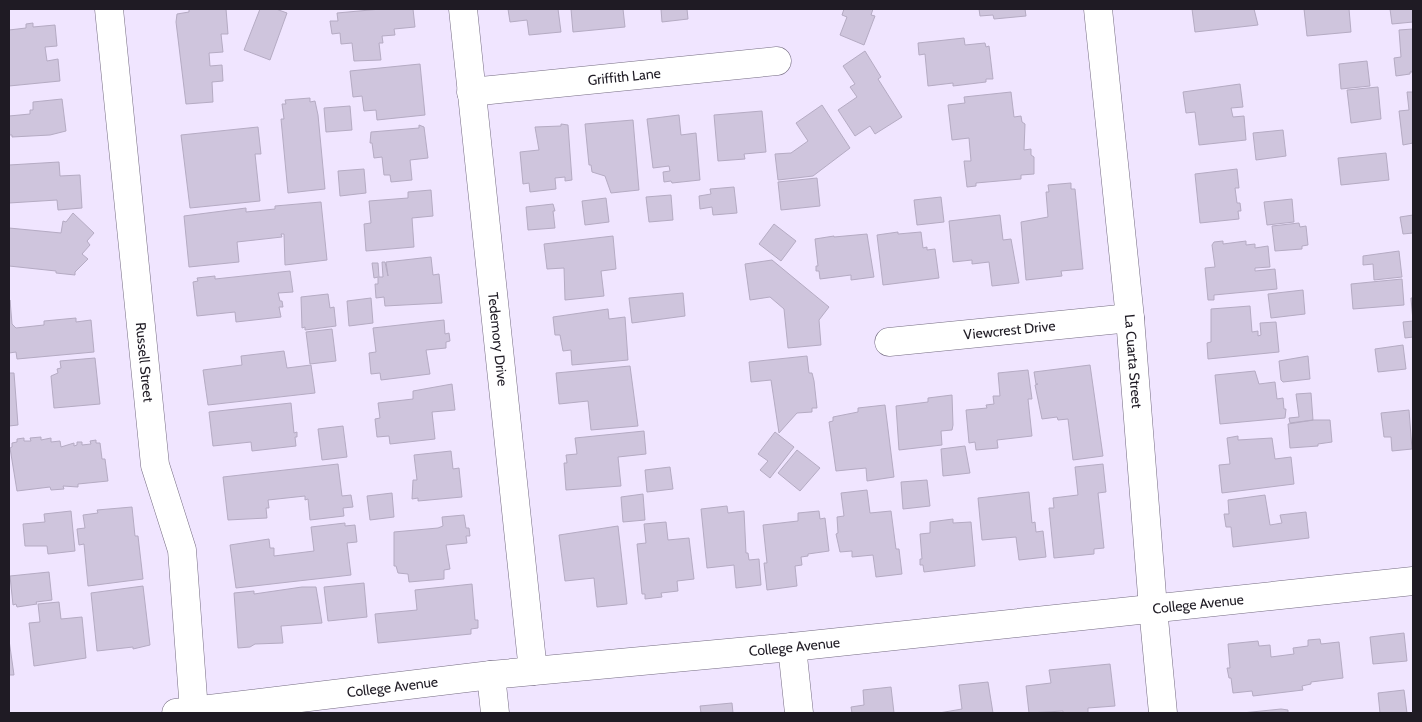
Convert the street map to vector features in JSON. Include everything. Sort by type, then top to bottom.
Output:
[{"type":"street","name":"Russell Street","points":[[110,9],[154,465],[182,550],[185,712]]},
{"type":"street","name":"Tedemory Drive","points":[[463,9],[533,671]]},
{"type":"street","name":"La Cuarta Street","points":[[1098,9],[1130,318],[1163,713]]},
{"type":"street","name":"Griffith Lane","points":[[471,92],[777,61]]},
{"type":"street","name":"Viewcrest Drive","points":[[889,342],[1130,318]]},
{"type":"street","name":"College Avenue","points":[[185,712],[491,675],[792,647],[1413,581]]},
{"type":"street","points":[[792,647],[799,713]]},
{"type":"street","points":[[491,675],[495,713]]},
{"type":"building","points":[[189,9],[226,9],[228,34],[221,34],[223,52],[209,53],[210,66],[222,65],[223,81],[212,82],[213,102],[186,104],[176,22],[177,14],[189,12]]},
{"type":"building","points":[[260,9],[276,9],[287,13],[270,60],[244,50]]},
{"type":"building","points":[[381,9],[413,9],[415,27],[394,29],[395,35],[382,36],[383,43],[379,43],[381,60],[354,61],[352,43],[341,44],[340,33],[332,34],[330,21],[338,21],[337,13]]},
{"type":"building","points":[[508,9],[558,9],[561,32],[529,35],[527,20],[510,22]]},
{"type":"building","points":[[571,9],[623,9],[625,27],[573,32]]},
{"type":"building","points":[[661,9],[687,9],[688,19],[662,22]]},
{"type":"building","points":[[844,9],[873,9],[871,15],[875,16],[864,45],[840,35],[847,17],[842,15]]},
{"type":"building","points":[[979,9],[1025,9],[1026,16],[994,19],[993,15],[980,16]]},
{"type":"building","points":[[1192,9],[1254,9],[1258,25],[1195,32]]},
{"type":"building","points":[[1304,9],[1349,9],[1351,32],[1307,36]]},
{"type":"building","points":[[1390,9],[1413,9],[1413,22],[1392,24]]},
{"type":"building","points":[[33,23],[33,27],[55,25],[57,46],[45,47],[47,61],[58,59],[60,81],[9,86],[9,30],[26,28],[26,24]]},
{"type":"building","points":[[1413,29],[1413,72],[1396,76],[1394,58],[1401,57],[1399,30]]},
{"type":"building","points":[[964,38],[965,45],[985,43],[986,47],[989,46],[993,79],[986,79],[986,82],[953,86],[953,83],[928,86],[925,54],[919,55],[918,43]]},
{"type":"building","points":[[865,51],[881,77],[878,79],[902,117],[875,134],[870,126],[855,136],[838,110],[857,97],[850,87],[855,84],[843,66]]},
{"type":"building","points":[[1367,61],[1370,86],[1341,89],[1339,64]]},
{"type":"building","points":[[420,64],[425,115],[377,120],[376,110],[364,111],[362,96],[353,97],[350,71]]},
{"type":"building","points":[[1240,84],[1243,107],[1231,108],[1233,117],[1244,116],[1246,140],[1199,145],[1195,112],[1186,113],[1183,92]]},
{"type":"building","points":[[1378,87],[1381,119],[1351,123],[1347,90]]},
{"type":"building","points":[[1011,92],[1014,117],[1021,116],[1022,122],[1025,124],[1024,150],[1031,149],[1031,155],[1034,157],[1034,174],[1021,175],[1021,179],[976,183],[976,186],[967,187],[964,161],[971,161],[969,138],[952,140],[948,105],[965,103],[964,97]]},
{"type":"building","points":[[1407,92],[1413,92],[1413,143],[1403,145],[1399,111],[1409,110]]},
{"type":"building","points":[[310,98],[310,102],[315,101],[318,115],[325,189],[288,193],[281,119],[284,119],[282,104],[286,104],[285,100]]},
{"type":"building","points":[[62,99],[66,131],[50,135],[12,137],[12,135],[9,135],[9,116],[30,114],[30,110],[33,110],[33,102]]},
{"type":"building","points":[[822,105],[850,148],[813,176],[778,180],[775,154],[791,153],[808,141],[796,123]]},
{"type":"building","points":[[350,106],[352,130],[326,132],[324,108]]},
{"type":"building","points":[[762,111],[766,152],[744,154],[745,159],[718,161],[714,115]]},
{"type":"building","points":[[679,115],[681,135],[696,133],[700,180],[664,182],[663,172],[670,171],[669,166],[653,168],[647,119]]},
{"type":"building","points":[[633,120],[639,190],[611,193],[605,176],[592,172],[591,165],[589,165],[585,124]]},
{"type":"building","points":[[561,124],[568,125],[572,180],[565,181],[565,177],[555,178],[556,189],[530,192],[529,183],[523,184],[520,152],[539,150],[535,127],[561,126]]},
{"type":"building","points":[[419,125],[424,127],[428,158],[410,160],[412,180],[391,182],[390,175],[384,175],[382,157],[374,158],[372,143],[370,143],[371,132],[419,128]]},
{"type":"building","points":[[258,127],[261,154],[255,154],[260,201],[190,208],[181,135]]},
{"type":"building","points":[[1283,130],[1286,156],[1256,160],[1253,133]]},
{"type":"building","points":[[1386,153],[1389,180],[1341,185],[1338,158]]},
{"type":"building","points":[[59,162],[60,176],[80,175],[82,208],[58,210],[57,200],[9,203],[9,165]]},
{"type":"building","points":[[364,169],[366,193],[340,196],[338,171]]},
{"type":"building","points":[[1237,169],[1239,188],[1235,188],[1237,203],[1240,203],[1239,219],[1200,223],[1195,174]]},
{"type":"building","points":[[817,178],[820,206],[781,210],[778,182]]},
{"type":"building","points":[[1071,183],[1071,189],[1075,189],[1083,269],[1061,271],[1062,276],[1026,280],[1021,222],[1048,217],[1046,192],[1049,192],[1048,185]]},
{"type":"building","points":[[734,187],[737,213],[713,215],[712,207],[700,209],[699,196],[711,194],[710,189]]},
{"type":"building","points":[[431,190],[433,216],[412,218],[414,247],[366,251],[364,224],[371,223],[369,201],[408,198],[408,192]]},
{"type":"building","points":[[671,195],[673,220],[649,222],[646,197]]},
{"type":"building","points":[[941,197],[944,222],[917,225],[914,200]]},
{"type":"building","points":[[606,198],[609,222],[585,225],[582,201]]},
{"type":"building","points":[[1292,199],[1294,222],[1267,225],[1264,202]]},
{"type":"building","points":[[321,202],[327,260],[285,265],[284,234],[281,234],[282,237],[237,242],[239,262],[189,267],[184,216],[246,208],[246,212],[275,209],[275,206]]},
{"type":"building","points":[[553,204],[555,228],[528,230],[526,207]]},
{"type":"building","points":[[73,213],[94,233],[87,241],[90,245],[82,254],[88,259],[75,272],[75,275],[9,266],[9,228],[61,233],[63,221],[66,222]]},
{"type":"building","points":[[1000,215],[1003,240],[1011,239],[1019,283],[992,286],[989,262],[972,264],[972,260],[953,262],[949,221]]},
{"type":"building","points":[[1413,215],[1413,233],[1403,234],[1400,217]]},
{"type":"building","points":[[1299,223],[1300,227],[1306,226],[1308,245],[1302,246],[1302,249],[1275,251],[1272,226]]},
{"type":"building","points":[[774,224],[796,241],[781,261],[759,244]]},
{"type":"building","points":[[898,232],[898,234],[921,232],[923,248],[927,247],[927,250],[935,249],[939,278],[883,285],[877,235]]},
{"type":"building","points":[[867,234],[874,277],[851,280],[851,275],[820,279],[819,271],[816,271],[816,266],[818,266],[815,239]]},
{"type":"building","points":[[613,236],[616,269],[601,271],[604,296],[565,300],[564,268],[547,269],[544,244]]},
{"type":"building","points":[[1223,241],[1223,244],[1246,241],[1246,245],[1255,244],[1255,248],[1268,246],[1270,267],[1255,268],[1255,271],[1275,269],[1277,289],[1214,295],[1214,300],[1208,300],[1205,268],[1215,267],[1212,245],[1214,242]]},
{"type":"building","points":[[1399,251],[1402,277],[1374,280],[1373,264],[1363,265],[1363,256]]},
{"type":"building","points":[[431,257],[433,275],[439,274],[442,303],[385,306],[384,297],[376,298],[375,284],[378,284],[378,277],[374,278],[372,263],[378,263],[379,277],[383,277],[382,262],[385,262],[388,276],[386,262]]},
{"type":"building","points":[[772,260],[829,307],[819,320],[821,345],[788,348],[784,309],[770,297],[750,300],[745,264]]},
{"type":"building","points":[[290,271],[293,292],[278,293],[283,307],[279,307],[281,317],[236,322],[235,312],[197,316],[193,282],[198,281],[197,278],[215,276],[215,279]]},
{"type":"building","points":[[1402,279],[1404,305],[1353,309],[1351,284]]},
{"type":"building","points":[[1303,290],[1305,314],[1271,318],[1268,294]]},
{"type":"building","points":[[683,293],[685,316],[632,323],[629,298]]},
{"type":"building","points":[[328,294],[330,308],[334,307],[336,326],[305,330],[305,327],[302,328],[301,297]]},
{"type":"building","points":[[371,298],[373,323],[349,326],[347,301]]},
{"type":"building","points":[[1411,298],[1413,298],[1413,321]]},
{"type":"building","points":[[10,300],[12,324],[16,328],[44,325],[44,321],[76,318],[76,322],[91,320],[94,352],[17,359],[16,352],[9,353]]},
{"type":"building","points":[[1250,306],[1252,332],[1258,331],[1258,336],[1261,335],[1260,323],[1276,322],[1279,352],[1208,359],[1207,343],[1211,342],[1211,309]]},
{"type":"building","points":[[608,309],[609,319],[625,317],[628,360],[572,365],[571,350],[563,351],[560,335],[555,335],[553,317]]},
{"type":"building","points":[[444,320],[445,334],[449,333],[450,341],[446,342],[446,348],[426,350],[430,374],[381,380],[380,373],[371,374],[369,353],[376,352],[373,328]]},
{"type":"building","points":[[1413,321],[1413,337],[1405,338],[1403,322]]},
{"type":"building","points":[[332,329],[336,361],[310,364],[306,332]]},
{"type":"building","points":[[1403,345],[1406,369],[1378,372],[1375,349]]},
{"type":"building","points":[[284,351],[287,368],[311,365],[315,393],[208,405],[203,370],[242,365],[241,356]]},
{"type":"building","points":[[807,356],[809,373],[812,373],[814,381],[817,408],[812,408],[812,412],[797,413],[779,433],[771,380],[751,382],[749,362]]},
{"type":"building","points":[[1308,356],[1310,379],[1283,382],[1281,380],[1279,361]]},
{"type":"building","points":[[95,358],[100,404],[54,408],[51,376],[58,373],[57,369],[61,368],[60,361]]},
{"type":"building","points":[[1090,365],[1103,456],[1073,460],[1068,419],[1058,420],[1057,417],[1042,419],[1035,385],[1038,384],[1036,384],[1034,372]]},
{"type":"building","points":[[630,366],[638,426],[591,430],[588,401],[559,404],[556,373]]},
{"type":"building","points":[[1028,370],[1032,399],[1028,399],[1032,436],[997,440],[998,448],[976,450],[975,442],[969,443],[966,410],[987,408],[986,405],[994,404],[993,396],[1000,396],[998,373]]},
{"type":"building","points":[[1255,371],[1259,384],[1275,382],[1277,399],[1283,398],[1284,409],[1286,409],[1285,418],[1220,424],[1215,375]]},
{"type":"building","points":[[9,373],[14,373],[18,425],[9,426]]},
{"type":"building","points":[[452,384],[455,410],[432,412],[435,439],[390,444],[389,436],[377,437],[375,419],[380,418],[378,403],[413,399],[413,391]]},
{"type":"building","points":[[1311,393],[1313,420],[1290,423],[1289,418],[1299,417],[1296,394]]},
{"type":"building","points":[[952,395],[952,430],[941,431],[942,445],[899,450],[896,406],[928,402],[928,398]]},
{"type":"building","points":[[291,403],[294,433],[297,432],[297,437],[295,437],[296,446],[252,451],[251,442],[213,446],[209,412]]},
{"type":"building","points":[[885,405],[894,477],[867,481],[866,468],[836,471],[829,422],[833,421],[833,417],[858,412],[858,408]]},
{"type":"building","points":[[1409,410],[1412,449],[1392,451],[1391,437],[1384,437],[1381,413]]},
{"type":"building","points":[[1314,420],[1330,420],[1332,442],[1318,444],[1318,446],[1290,448],[1288,424]]},
{"type":"building","points":[[343,426],[347,457],[322,460],[318,429]]},
{"type":"building","points":[[644,431],[646,454],[618,457],[621,486],[566,490],[564,463],[567,463],[566,455],[577,454],[575,438]]},
{"type":"building","points":[[775,432],[794,447],[770,478],[760,470],[768,461],[758,454]]},
{"type":"building","points":[[1238,436],[1238,440],[1272,438],[1275,459],[1291,457],[1294,484],[1222,493],[1219,465],[1230,464],[1227,438]]},
{"type":"building","points":[[41,437],[41,440],[51,438],[51,442],[60,441],[61,447],[74,443],[74,446],[77,445],[77,442],[82,442],[82,445],[91,444],[90,441],[96,440],[96,443],[100,443],[102,459],[105,459],[108,481],[78,484],[78,487],[63,486],[64,489],[51,490],[50,487],[17,491],[10,448],[12,443],[17,442],[17,439],[24,438],[24,441],[31,441],[30,438]]},
{"type":"building","points":[[965,446],[970,473],[943,476],[941,449]]},
{"type":"building","points":[[797,450],[820,468],[800,491],[778,473]]},
{"type":"building","points":[[451,451],[453,469],[459,468],[462,497],[418,501],[418,498],[412,499],[413,480],[417,480],[414,455]]},
{"type":"building","points":[[338,464],[342,496],[351,495],[353,507],[343,508],[344,516],[310,520],[308,499],[305,500],[305,496],[268,500],[269,508],[266,508],[267,518],[228,520],[223,477]]},
{"type":"building","points":[[1103,464],[1106,492],[1098,493],[1104,548],[1094,549],[1094,554],[1054,558],[1049,508],[1054,508],[1053,498],[1078,495],[1075,467]]},
{"type":"building","points":[[670,467],[673,489],[647,492],[645,470]]},
{"type":"building","points":[[927,480],[930,506],[903,509],[901,482]]},
{"type":"building","points":[[867,490],[870,513],[891,511],[896,549],[899,549],[902,574],[876,577],[873,555],[852,557],[852,551],[840,552],[836,534],[838,533],[837,517],[844,516],[841,493]]},
{"type":"building","points":[[1029,492],[1032,523],[1035,522],[1036,532],[1043,531],[1046,557],[1019,560],[1016,537],[982,540],[978,498]]},
{"type":"building","points":[[392,493],[394,517],[370,520],[367,496]]},
{"type":"building","points":[[643,494],[645,520],[623,522],[621,497]]},
{"type":"building","points":[[1265,495],[1270,525],[1282,523],[1280,515],[1306,512],[1309,538],[1233,547],[1231,527],[1226,527],[1224,514],[1229,514],[1228,500]]},
{"type":"building","points":[[727,506],[728,513],[744,511],[746,553],[748,553],[749,560],[759,559],[761,585],[736,588],[734,565],[707,568],[701,509]]},
{"type":"building","points":[[132,507],[135,536],[138,536],[143,579],[88,586],[84,544],[79,545],[77,529],[85,528],[83,515],[98,513],[97,510]]},
{"type":"building","points":[[71,511],[75,551],[48,554],[47,546],[25,546],[23,524],[45,522],[44,514]]},
{"type":"building","points":[[819,511],[820,519],[825,518],[829,551],[801,557],[802,565],[795,566],[797,586],[767,590],[764,563],[767,563],[763,525],[798,521],[798,513]]},
{"type":"building","points":[[464,515],[466,528],[469,528],[470,536],[466,536],[467,543],[446,545],[450,569],[444,570],[444,579],[409,582],[408,574],[398,573],[396,566],[394,566],[394,532],[438,528],[443,526],[442,517]]},
{"type":"building","points":[[953,519],[953,523],[971,522],[975,566],[924,572],[923,565],[920,565],[920,559],[922,559],[920,534],[930,533],[930,522]]},
{"type":"building","points":[[666,522],[668,540],[689,538],[694,579],[677,581],[678,591],[661,593],[662,597],[645,599],[645,594],[642,594],[637,544],[646,543],[644,524]]},
{"type":"building","points":[[345,523],[345,526],[355,525],[357,542],[347,543],[351,575],[236,588],[230,545],[269,539],[270,548],[274,548],[274,556],[314,551],[311,527]]},
{"type":"building","points":[[618,526],[627,604],[597,607],[594,578],[565,581],[559,535]]},
{"type":"building","points":[[49,572],[52,600],[17,607],[16,604],[13,605],[10,576]]},
{"type":"building","points":[[364,583],[367,617],[328,621],[324,587]]},
{"type":"building","points":[[472,584],[475,620],[478,620],[478,628],[471,629],[471,634],[378,643],[375,614],[417,610],[415,590]]},
{"type":"building","points":[[143,586],[150,645],[133,649],[133,647],[97,651],[91,593]]},
{"type":"building","points":[[302,587],[316,587],[322,623],[281,626],[283,643],[255,644],[250,647],[238,648],[234,593],[254,591],[254,594]]},
{"type":"building","points":[[59,602],[61,619],[82,617],[86,658],[34,666],[29,623],[40,622],[38,604]]},
{"type":"building","points":[[1404,633],[1407,661],[1373,664],[1370,637]]},
{"type":"building","points":[[1320,639],[1321,644],[1339,642],[1343,678],[1311,682],[1311,684],[1302,686],[1303,690],[1253,696],[1252,691],[1233,693],[1231,678],[1229,678],[1227,668],[1230,668],[1228,644],[1258,641],[1259,646],[1270,645],[1271,657],[1294,654],[1293,648],[1308,646],[1308,640]]},
{"type":"building","points":[[9,640],[14,675],[9,675]]},
{"type":"building","points":[[1110,664],[1115,706],[1088,708],[1088,713],[1063,713],[1063,711],[1029,713],[1026,686],[1051,683],[1049,670]]},
{"type":"building","points":[[988,682],[993,713],[939,713],[962,709],[959,685]]},
{"type":"building","points":[[891,687],[894,713],[852,713],[851,707],[864,705],[863,690]]},
{"type":"building","points":[[1404,690],[1407,713],[1380,713],[1378,693]]},
{"type":"building","points":[[732,703],[733,713],[701,713],[700,706]]},
{"type":"building","points":[[1288,710],[1288,713],[1242,713]]}]
